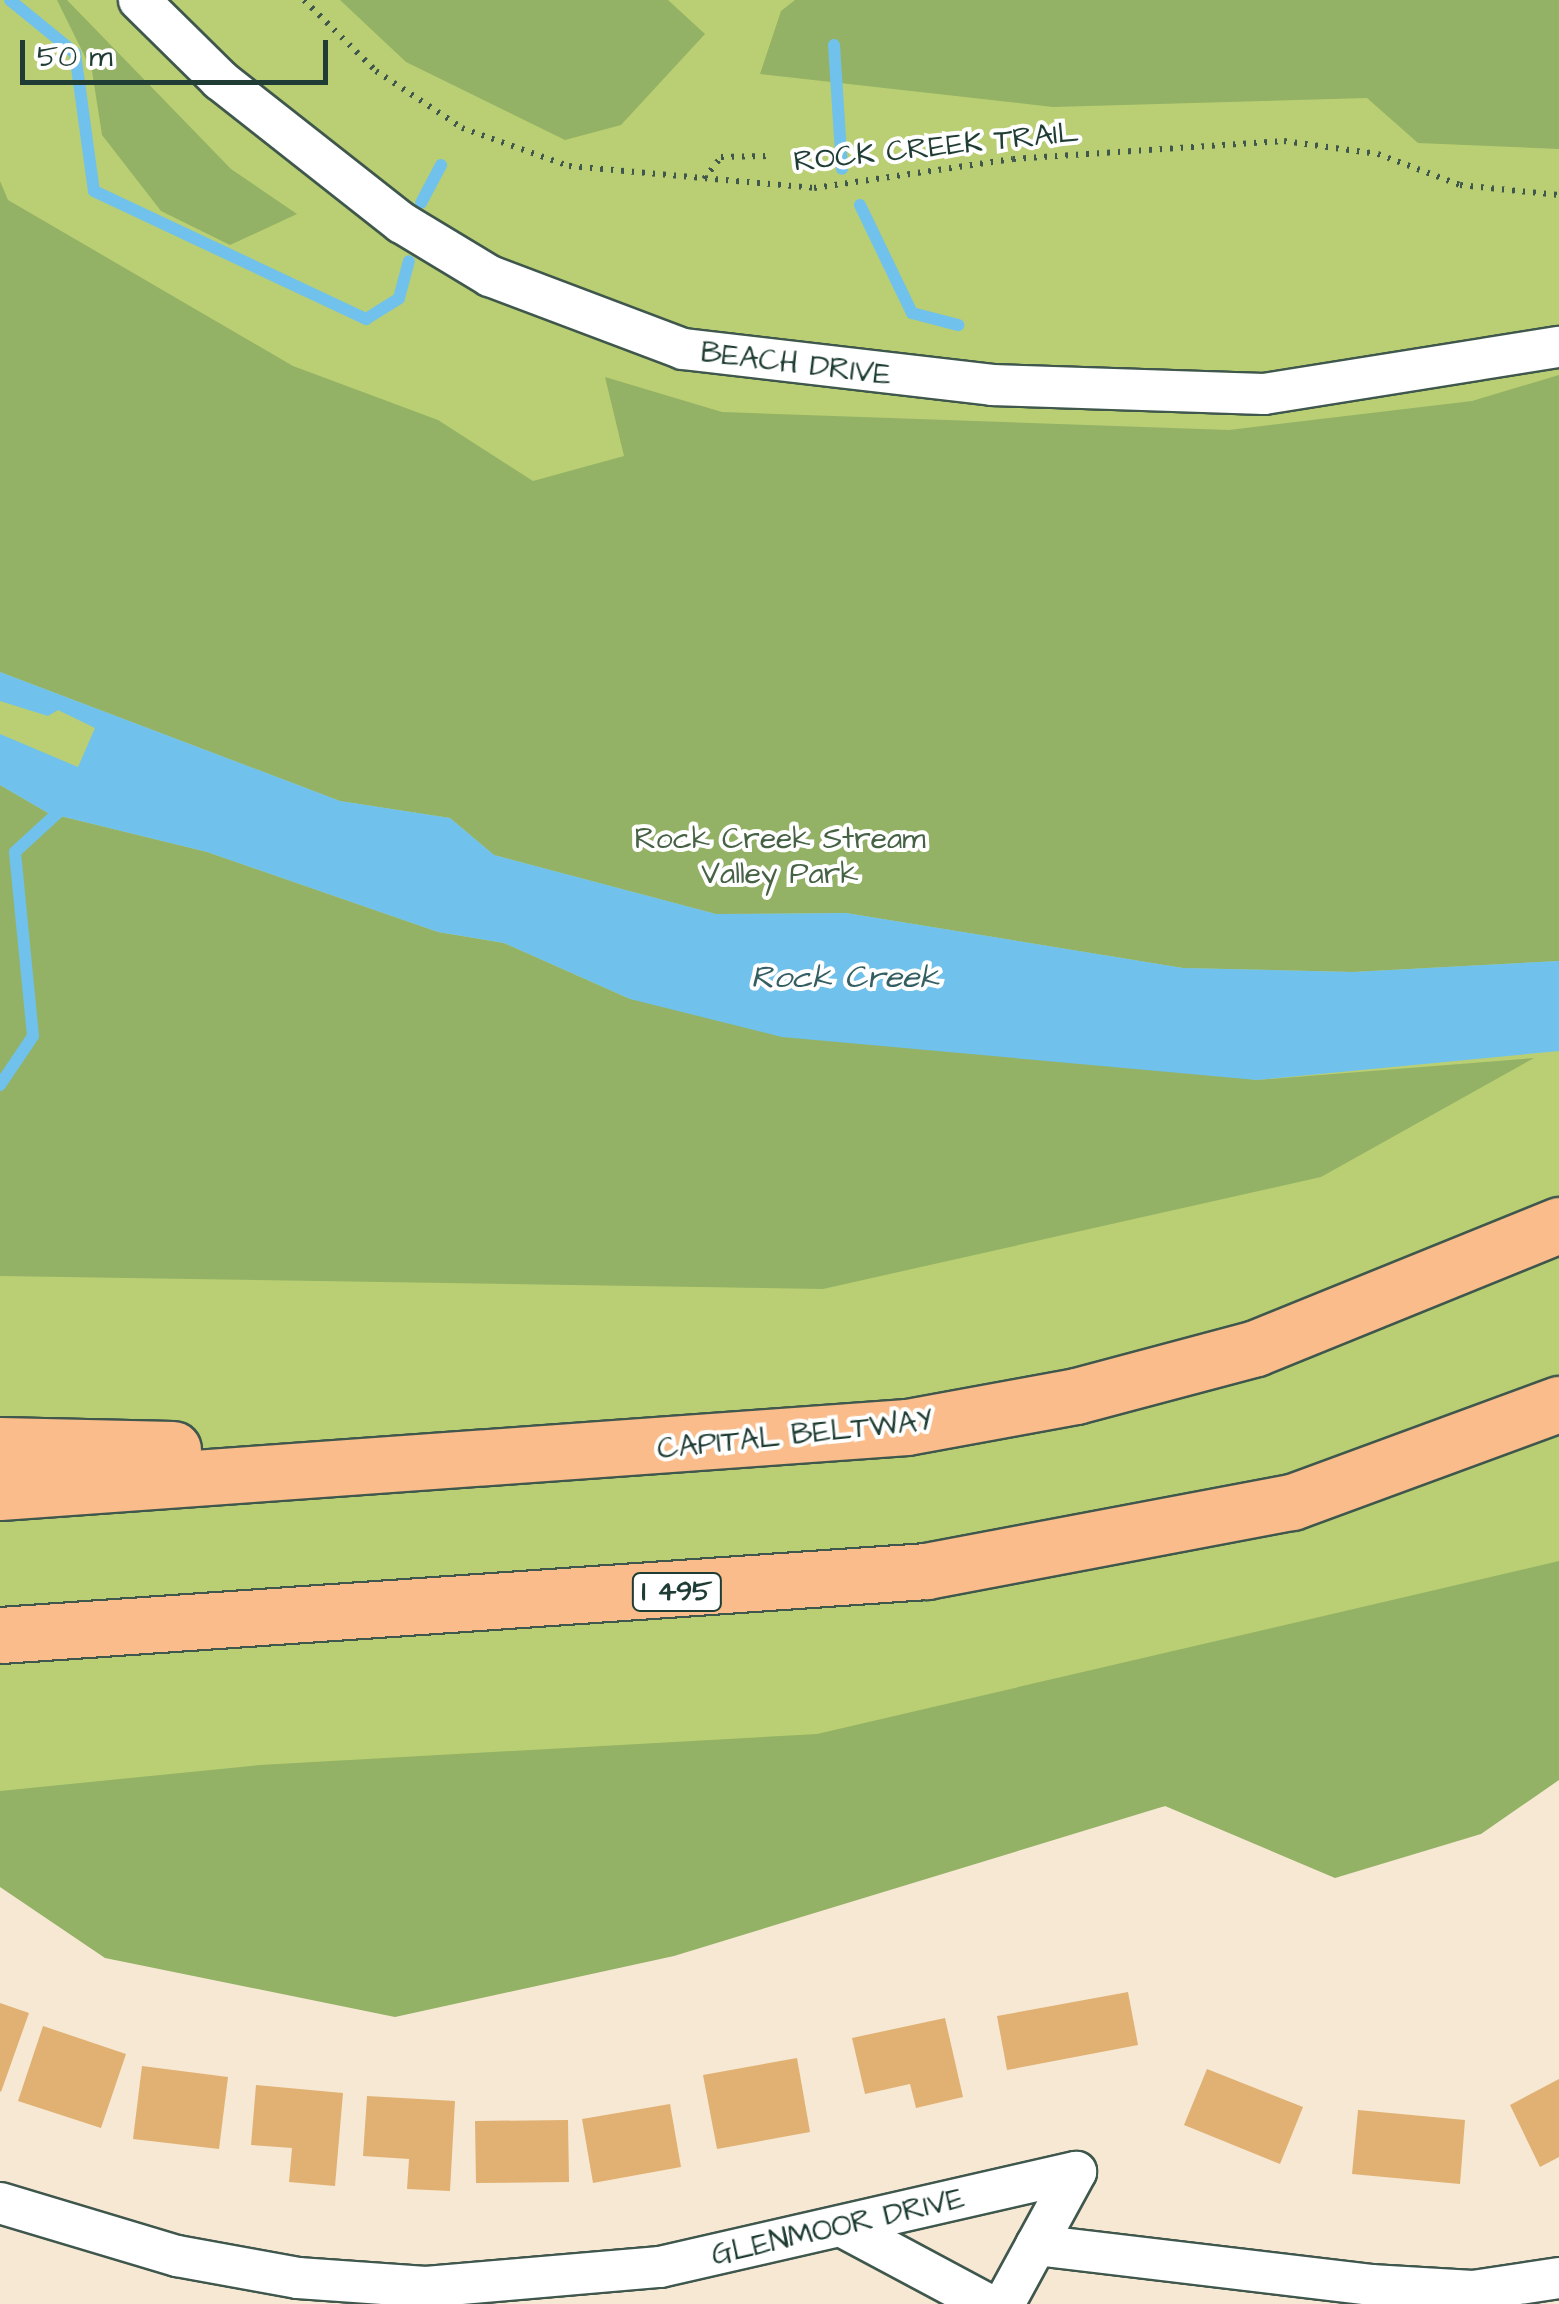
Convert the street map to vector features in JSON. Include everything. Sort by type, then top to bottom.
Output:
[{"type":"highway","name":"CAPITAL BELTWAY","points":[[0,1492],[556,1458],[907,1427],[1076,1396],[1256,1348],[1559,1226]]},
{"type":"highway","name":"I 495","points":[[0,1635],[926,1571],[1292,1502],[1559,1404]]},
{"type":"highway","points":[[0,1446],[556,1458]]},
{"type":"street","name":"BEACH DRIVE","points":[[140,0],[220,80],[402,223],[490,276],[683,349],[992,385],[1264,394],[1559,347]]},
{"type":"street","name":"GLENMOOR DRIVE","points":[[0,2202],[177,2256],[298,2278],[426,2287],[660,2267],[1076,2172],[1036,2245]]},
{"type":"street","points":[[843,2227],[987,2304]]},
{"type":"street","points":[[1004,2304],[1036,2245],[1405,2287],[1472,2291],[1559,2278]]},
{"type":"path","name":"ROCK CREEK TRAIL","points":[[304,0],[376,72],[498,145],[569,166],[814,188],[1014,159],[1284,141],[1378,154],[1460,185],[1559,195]]},
{"type":"path","points":[[704,179],[721,157],[767,156]]},
{"type":"green space","name":"Rock Creek Stream Valley Park","points":[[0,0],[1559,0],[1559,1712],[600,1941],[0,1848]]},
{"type":"green space","points":[[57,0],[67,0],[231,169],[297,214],[230,245],[161,211],[102,135],[92,71]]},
{"type":"green space","points":[[340,0],[668,0],[705,34],[621,125],[565,140],[406,62]]},
{"type":"green space","points":[[795,0],[1559,0],[1559,149],[1418,143],[1367,98],[1053,107],[760,74],[781,11]]},
{"type":"green space","points":[[0,181],[8,200],[293,366],[438,420],[533,481],[624,456],[605,377],[722,412],[1229,430],[1472,401],[1559,375],[1559,961],[1353,972],[1183,968],[846,913],[716,914],[494,855],[450,818],[340,801],[0,672]]},
{"type":"green space","points":[[0,785],[48,813],[207,852],[438,932],[504,943],[630,999],[1257,1080],[1534,1058],[1321,1177],[823,1289],[0,1276]]},
{"type":"green space","points":[[1559,1561],[1559,1780],[1481,1834],[1335,1878],[1165,1806],[674,1956],[395,2017],[105,1958],[0,1887],[0,1791],[260,1765],[817,1734]]},
{"type":"water","name":"Rock Creek","points":[[0,672],[340,801],[450,818],[494,855],[716,914],[846,913],[1183,968],[1353,972],[1559,961],[1559,1051],[1257,1080],[782,1037],[630,999],[504,943],[438,932],[207,852],[48,813],[0,785],[0,734],[78,767],[95,728],[58,710],[48,716],[0,701]]},
{"type":"building","points":[[1128,1992],[1138,2045],[1007,2070],[997,2016]]},
{"type":"building","points":[[0,2003],[29,2013],[1,2092],[0,2091]]},
{"type":"building","points":[[945,2018],[963,2097],[916,2108],[910,2084],[865,2094],[852,2038]]},
{"type":"building","points":[[43,2026],[126,2054],[101,2128],[18,2101]]},
{"type":"building","points":[[797,2058],[810,2132],[717,2149],[703,2075]]},
{"type":"building","points":[[142,2066],[228,2077],[219,2149],[133,2139]]},
{"type":"building","points":[[1207,2069],[1303,2107],[1280,2164],[1184,2125]]},
{"type":"building","points":[[1559,2079],[1559,2157],[1540,2167],[1510,2105]]},
{"type":"building","points":[[256,2085],[343,2093],[335,2186],[289,2182],[292,2148],[251,2145]]},
{"type":"building","points":[[367,2096],[455,2101],[450,2191],[407,2189],[409,2159],[363,2156]]},
{"type":"building","points":[[670,2104],[681,2167],[593,2183],[582,2119]]},
{"type":"building","points":[[1358,2110],[1465,2120],[1460,2184],[1352,2174]]},
{"type":"building","points":[[568,2120],[569,2182],[476,2183],[475,2121]]},
{"type":"waterway","points":[[10,0],[75,53],[94,191],[366,319],[399,298],[409,261]]},
{"type":"waterway","points":[[834,45],[842,169]]},
{"type":"waterway","points":[[421,203],[441,165]]},
{"type":"waterway","points":[[860,205],[912,313],[958,325]]},
{"type":"waterway","points":[[0,1085],[33,1036],[15,852],[65,806]]}]
